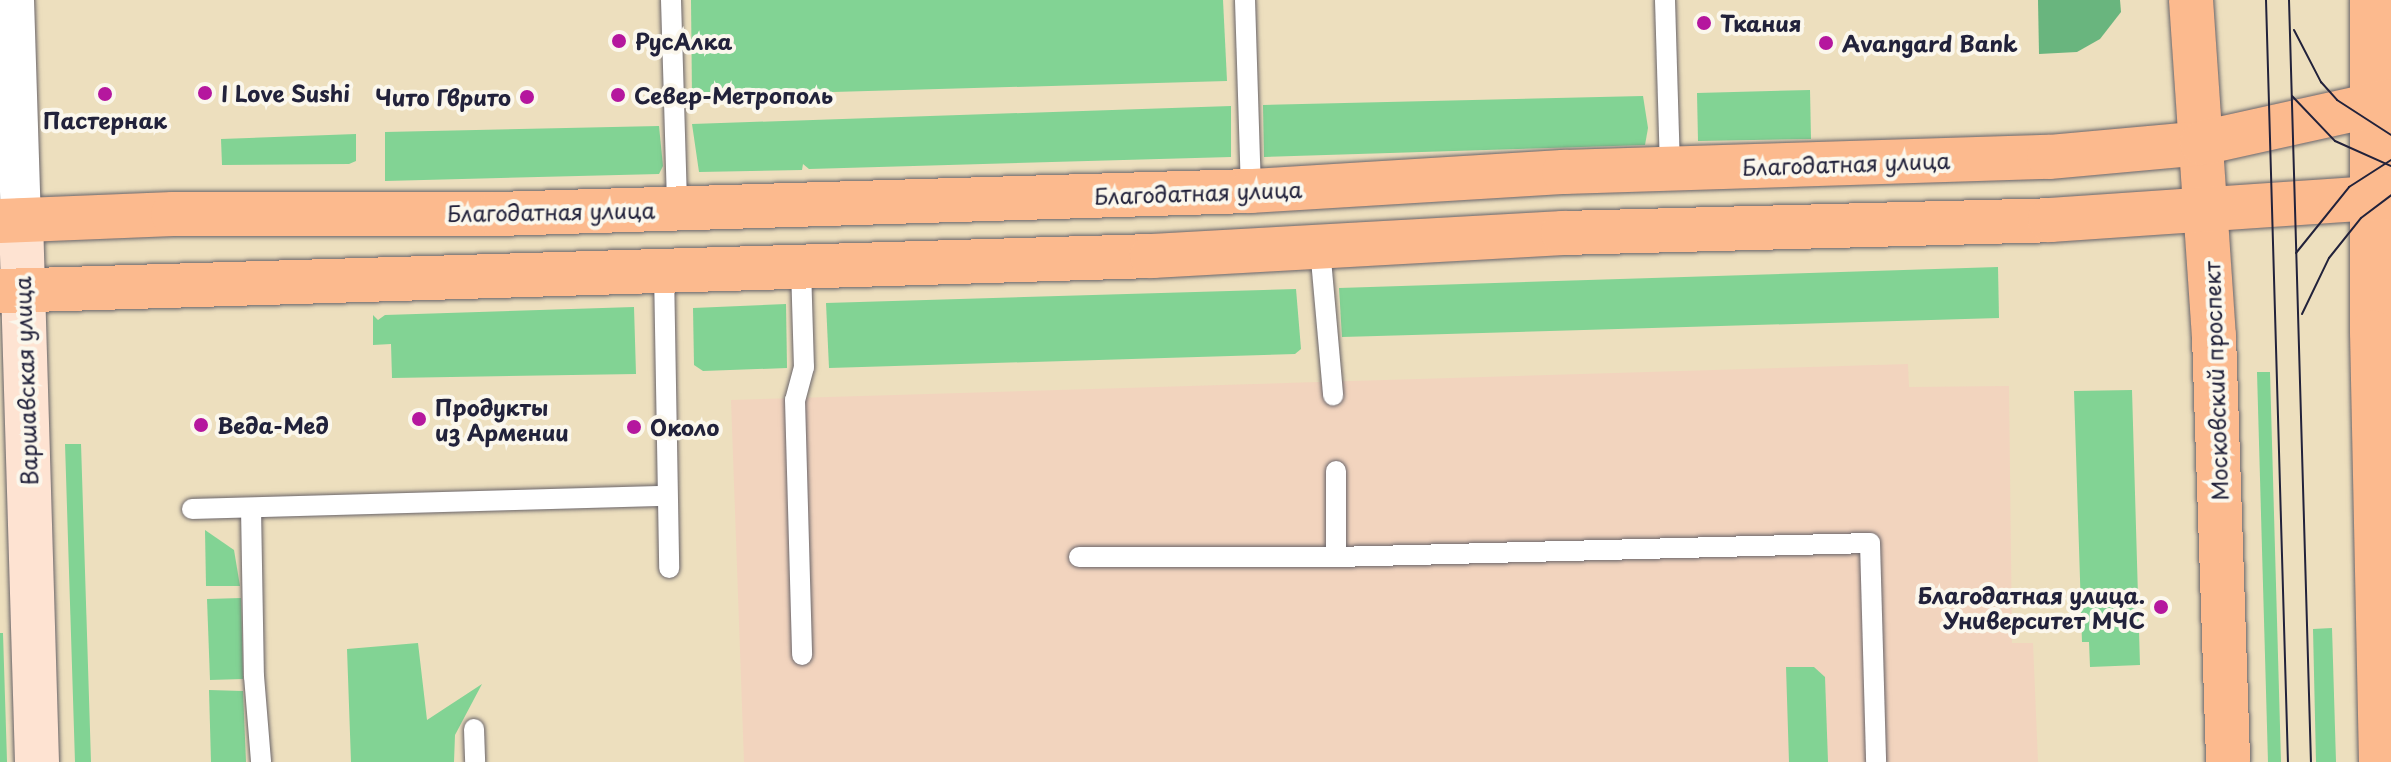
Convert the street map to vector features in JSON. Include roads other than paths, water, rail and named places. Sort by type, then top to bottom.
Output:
[{"type":"main road","name":"Московский проспект","points":[[2191,0],[2208,206],[2228,762]]},
{"type":"main road","points":[[2372,0],[2383,102],[2382,198],[2372,332],[2381,762]]},
{"type":"main road","name":"Благодатная улица","points":[[10,221],[677,208],[1251,191],[1670,168],[2049,157],[2202,143],[2383,102]]},
{"type":"main road","points":[[11,290],[801,267],[1320,248],[1563,233],[2050,220],[2208,206],[2382,198]]},
{"type":"street","name":"Варшавская улица","points":[[14,0],[11,290],[37,762]]},
{"type":"lane","points":[[671,0],[677,208]]},
{"type":"lane","points":[[1245,0],[1251,191]]},
{"type":"lane","points":[[1665,0],[1670,168]]},
{"type":"lane","points":[[1320,248],[1333,395]]},
{"type":"lane","points":[[801,267],[804,367],[795,400],[802,655]]},
{"type":"lane","points":[[664,270],[669,568]]},
{"type":"lane","points":[[1336,471],[1336,557]]},
{"type":"lane","points":[[192,509],[667,496]]},
{"type":"lane","points":[[251,508],[254,676],[261,762]]},
{"type":"lane","points":[[1079,557],[1336,557],[1870,543],[1876,762]]},
{"type":"lane","points":[[474,729],[475,762]]},
{"type":"tram line","points":[[2266,0],[2288,762]]},
{"type":"tram line","points":[[2289,0],[2311,762]]},
{"type":"tram line","points":[[2294,30],[2321,82],[2337,100],[2391,135]]},
{"type":"tram line","points":[[2292,96],[2335,141],[2391,166]]},
{"type":"tram line","points":[[2296,253],[2349,187],[2391,160]]},
{"type":"tram line","points":[[2302,314],[2329,258],[2361,218],[2391,195]]},
{"type":"place","name":"Ткания","points":[[1704,23]]},
{"type":"place","name":"РусАлка","points":[[619,41]]},
{"type":"place","name":"Avangard Bank","points":[[1826,43]]},
{"type":"place","name":"I Love Sushi","points":[[205,93]]},
{"type":"place","name":"Пастернак","points":[[105,94]]},
{"type":"place","name":"Север-Метрополь","points":[[618,95]]},
{"type":"place","name":"Чито Гврито","points":[[527,97]]},
{"type":"place","name":"Продукты из Армении","points":[[419,419]]},
{"type":"place","name":"Веда-Мед","points":[[201,425]]},
{"type":"place","name":"Около","points":[[634,427]]},
{"type":"place","name":"Благодатная улица. Университет МЧС","points":[[2161,607]]}]
